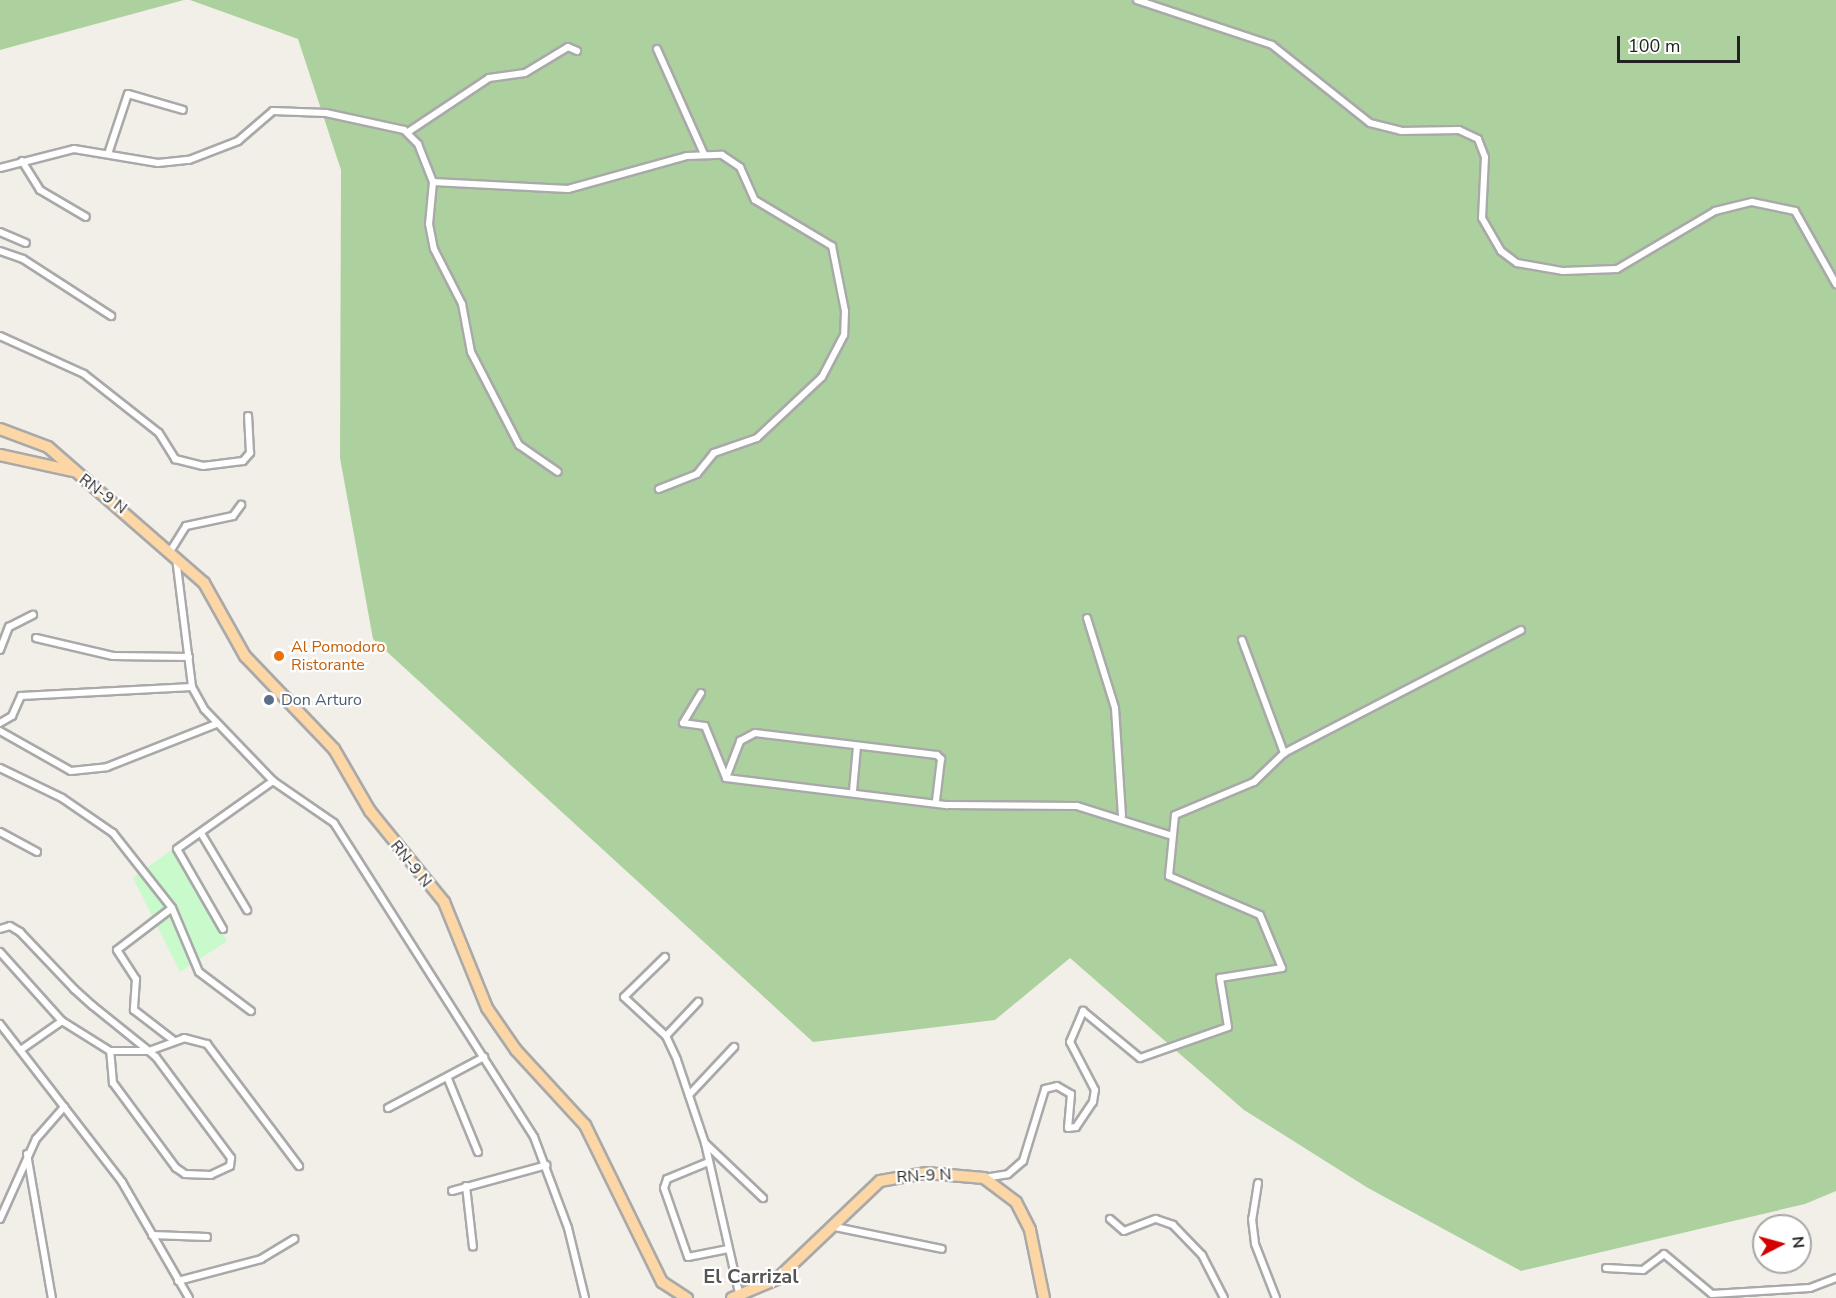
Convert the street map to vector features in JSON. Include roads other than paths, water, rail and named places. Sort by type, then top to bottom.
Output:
[{"type":"main road","name":"RN-9 N","points":[[0,429],[48,447],[174,552],[204,583],[245,656],[334,749],[370,811],[444,902],[487,1008],[516,1050],[585,1125],[662,1282],[687,1298]]},
{"type":"main road","points":[[0,455],[74,471]]},
{"type":"main road","name":"RN-9 N","points":[[736,1298],[777,1279],[889,1178],[926,1173],[984,1178]]},
{"type":"main road","points":[[984,1178],[1016,1202],[1030,1230],[1044,1298]]},
{"type":"street","points":[[1137,0],[1272,45],[1370,123],[1401,131],[1469,132],[1484,148],[1482,218],[1501,251],[1517,263],[1563,271],[1617,269],[1715,211],[1752,202],[1795,211],[1836,284]]},
{"type":"street","points":[[0,168],[74,149],[109,151],[158,163],[189,160],[238,141],[273,111],[326,113],[408,132],[489,78],[525,73],[568,47],[577,51]]},
{"type":"street","points":[[657,49],[704,154]]},
{"type":"street","points":[[109,151],[128,94],[183,110]]},
{"type":"street","points":[[408,132],[433,182],[429,215],[434,249],[462,304],[471,352],[519,445],[558,472]]},
{"type":"street","points":[[433,182],[568,189],[704,154],[734,161],[755,200],[832,246],[845,311],[844,335],[822,377],[757,438],[714,453],[697,474],[659,489]]},
{"type":"street","points":[[22,161],[40,190],[86,217]]},
{"type":"street","points":[[0,232],[26,243]]},
{"type":"street","points":[[0,251],[23,259],[111,316]]},
{"type":"street","points":[[0,336],[84,374],[159,433],[175,459],[203,466],[243,461],[250,453],[248,416]]},
{"type":"street","points":[[241,505],[233,516],[186,526],[174,552],[174,570],[192,687],[216,724],[273,781],[334,823],[484,1057],[547,1165],[585,1298]]},
{"type":"street","points":[[0,650],[9,627],[33,615]]},
{"type":"street","points":[[1087,618],[1115,708],[1122,816]]},
{"type":"street","points":[[984,1178],[1008,1174],[1023,1161],[1045,1089],[1058,1086],[1071,1094],[1068,1128],[1076,1127],[1093,1102],[1095,1090],[1070,1042],[1083,1011],[1140,1058],[1228,1027],[1220,978],[1282,968],[1260,915],[1169,876],[1175,815],[1254,782],[1284,753],[1521,630]]},
{"type":"street","points":[[36,638],[113,656],[189,657]]},
{"type":"street","points":[[1242,640],[1284,753]]},
{"type":"street","points":[[0,723],[12,716],[21,696],[192,687]]},
{"type":"street","points":[[701,693],[683,723],[705,726],[726,778]]},
{"type":"street","points":[[0,731],[70,771],[107,767],[216,724]]},
{"type":"street","points":[[726,778],[740,741],[749,733],[940,756],[936,801]]},
{"type":"street","points":[[853,791],[857,746]]},
{"type":"street","points":[[0,768],[62,798],[113,833],[171,908],[199,972],[251,1011]]},
{"type":"street","points":[[726,778],[936,801],[1077,806],[1122,816],[1172,836]]},
{"type":"street","points":[[223,929],[177,850],[273,781]]},
{"type":"street","points":[[0,832],[37,852]]},
{"type":"street","points":[[201,833],[247,910]]},
{"type":"street","points":[[171,908],[117,950],[136,979],[132,1006],[174,1040]]},
{"type":"street","points":[[0,929],[10,926],[20,932],[74,989],[149,1051],[227,1151],[230,1166],[211,1175],[185,1174],[176,1168],[113,1083],[110,1052]]},
{"type":"street","points":[[0,952],[62,1021],[110,1052],[149,1051],[174,1040],[207,1044],[298,1166]]},
{"type":"street","points":[[665,957],[624,997],[666,1036],[689,1095],[705,1143],[706,1163],[728,1249],[736,1298]]},
{"type":"street","points":[[666,1036],[698,1002]]},
{"type":"street","points":[[22,1049],[62,1021]]},
{"type":"street","points":[[0,1024],[22,1049],[122,1182],[189,1298]]},
{"type":"street","points":[[689,1095],[734,1047]]},
{"type":"street","points":[[388,1108],[448,1079],[484,1057]]},
{"type":"street","points":[[448,1079],[478,1152]]},
{"type":"street","points":[[0,1219],[27,1154],[64,1107]]},
{"type":"street","points":[[705,1143],[764,1198]]},
{"type":"street","points":[[27,1154],[52,1298]]},
{"type":"street","points":[[706,1163],[666,1179],[664,1188],[688,1257],[728,1249]]},
{"type":"street","points":[[452,1191],[547,1165]]},
{"type":"street","points":[[1258,1183],[1252,1219],[1255,1244],[1261,1271],[1276,1298]]},
{"type":"street","points":[[466,1186],[473,1247]]},
{"type":"street","points":[[1110,1219],[1124,1231],[1156,1219],[1173,1225],[1202,1255],[1224,1298]]},
{"type":"street","points":[[835,1227],[942,1249]]},
{"type":"street","points":[[152,1235],[207,1237]]},
{"type":"street","points":[[178,1281],[261,1259],[294,1239]]},
{"type":"street","points":[[1606,1269],[1643,1270],[1664,1254],[1712,1294],[1810,1288],[1836,1278]]},
{"type":"place","name":"Al Pomodoro Ristorante","points":[[279,656]]},
{"type":"place","name":"Don Arturo","points":[[269,700]]},
{"type":"district","name":"El Carrizal","points":[[751,1276]]}]
